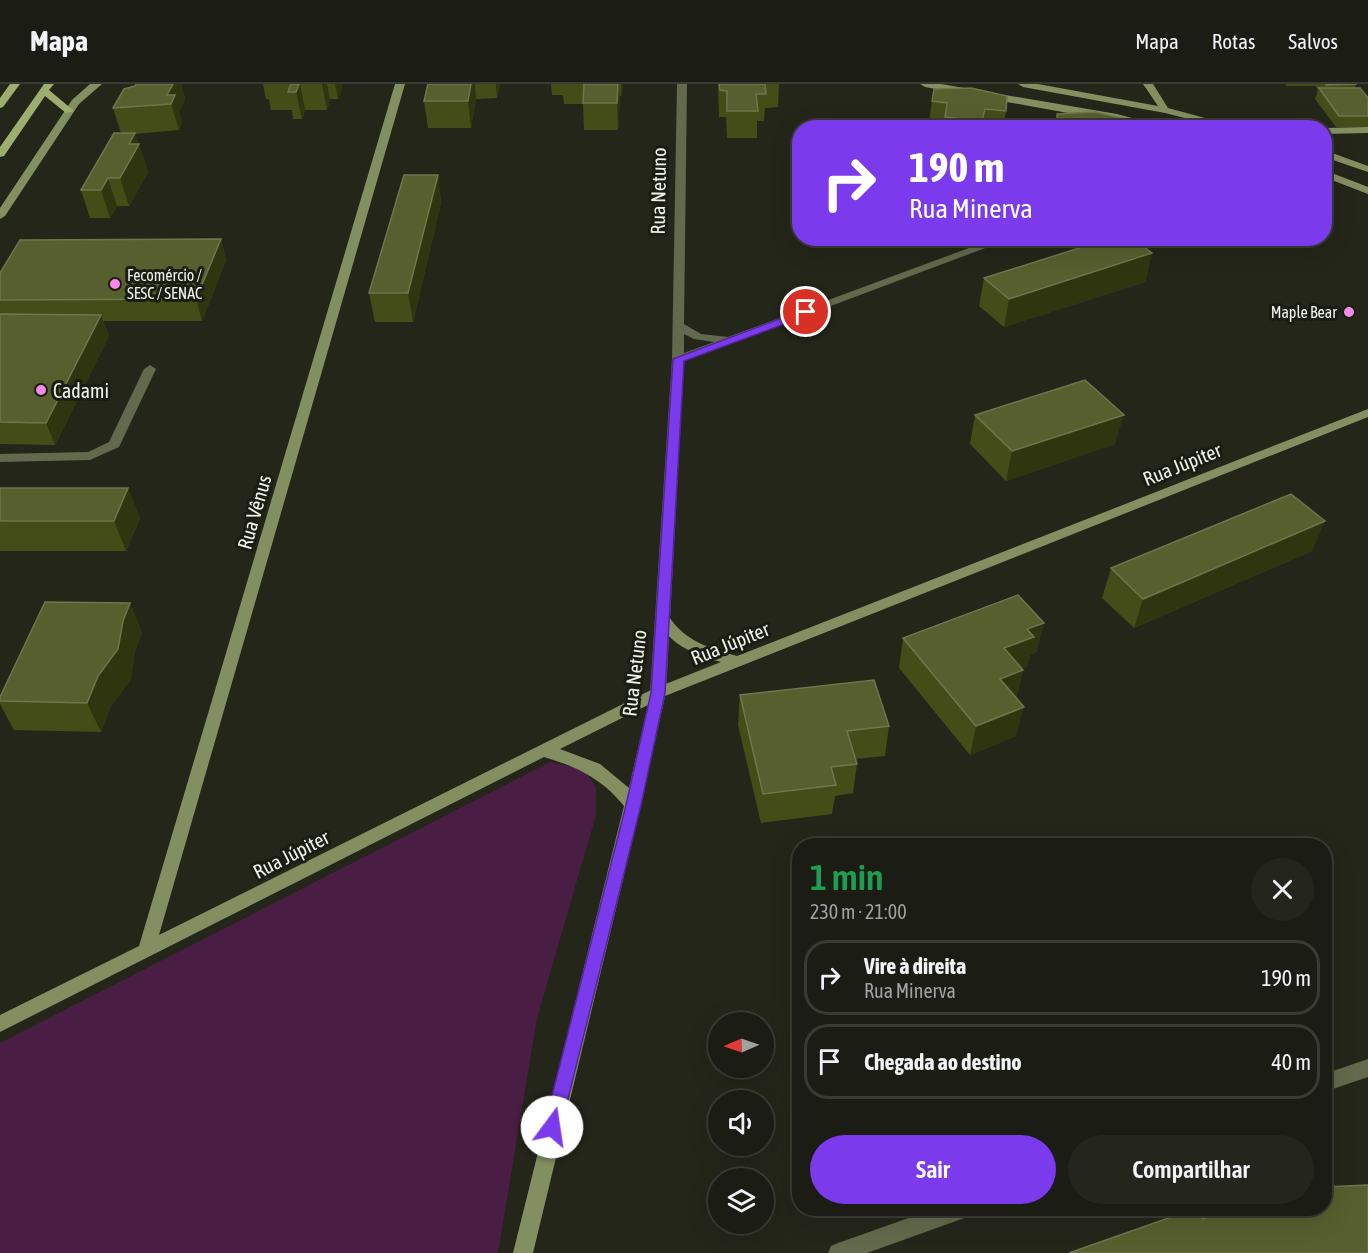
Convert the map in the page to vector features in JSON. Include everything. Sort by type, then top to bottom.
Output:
[{"type":"main road","points":[[0,105],[15,84]]},
{"type":"main road","points":[[0,154],[46,87],[69,111]]},
{"type":"street","points":[[0,216],[69,111],[84,92],[97,84]]},
{"type":"street","name":"Rua Vênus","points":[[146,951],[400,84]]},
{"type":"street","name":"Rua Netuno","points":[[523,1253],[633,805],[658,693],[678,359],[682,84]]},
{"type":"street","points":[[925,84],[1130,120]]},
{"type":"street","points":[[1023,84],[1165,110],[1206,120]]},
{"type":"street","points":[[1148,84],[1165,110]]},
{"type":"street","points":[[1332,131],[1368,130]]},
{"type":"street","points":[[1332,156],[1368,169]]},
{"type":"street","points":[[1332,176],[1368,191]]},
{"type":"street","points":[[678,359],[985,246]]},
{"type":"street","points":[[679,326],[698,337],[720,339],[738,337]]},
{"type":"street","points":[[0,458],[90,456],[114,444],[150,369]]},
{"type":"street","name":"Rua Júpiter","points":[[0,1024],[658,693],[1368,413]]},
{"type":"street","points":[[663,619],[669,631],[686,644],[703,652],[739,662]]},
{"type":"street","points":[[543,751],[594,767],[615,781],[633,805]]},
{"type":"street","points":[[1332,1080],[1368,1068]]},
{"type":"street","points":[[838,1253],[943,1216]]},
{"type":"shaded area","points":[[550,762],[583,769],[596,787],[596,815],[537,1018],[498,1253],[0,1253],[0,1043]]},
{"type":"building","points":[[136,84],[173,84],[167,95],[175,95],[171,104],[113,108],[124,89]]},
{"type":"building","points":[[291,84],[299,84],[296,92],[288,92]]},
{"type":"building","points":[[428,84],[471,84],[468,101],[424,101]]},
{"type":"building","points":[[584,84],[618,84],[617,103],[583,103]]},
{"type":"building","points":[[719,84],[765,84],[766,94],[756,94],[758,111],[727,111],[727,91],[720,90]]},
{"type":"building","points":[[971,88],[1007,96],[1006,111],[985,109],[982,120],[945,117],[947,103],[932,101],[934,89]]},
{"type":"building","points":[[1319,88],[1360,88],[1368,98],[1368,116],[1339,116]]},
{"type":"building","points":[[1095,112],[1129,120],[1057,120],[1057,114]]},
{"type":"building","points":[[114,133],[135,133],[129,144],[139,144],[120,178],[108,178],[101,190],[81,190]]},
{"type":"building","points":[[404,175],[438,175],[408,293],[369,293]]},
{"type":"building","points":[[221,239],[196,299],[0,300],[0,273],[20,240]]},
{"type":"building","points":[[1086,246],[1143,246],[1152,253],[1009,299],[984,278]]},
{"type":"building","name":"Cadami","points":[[0,314],[101,315],[46,423],[0,422]]},
{"type":"building","points":[[1085,380],[1124,415],[1012,451],[975,415]]},
{"type":"building","points":[[0,488],[128,488],[114,521],[0,521]]},
{"type":"building","points":[[1291,494],[1325,521],[1143,599],[1111,568]]},
{"type":"building","points":[[1018,595],[1044,623],[1027,629],[1034,637],[1004,648],[1023,670],[1000,679],[1024,707],[976,726],[903,638]]},
{"type":"building","points":[[45,602],[130,603],[123,621],[118,649],[98,676],[87,703],[0,701]]},
{"type":"building","points":[[874,680],[889,726],[847,731],[857,764],[831,767],[836,785],[763,794],[740,695]]},
{"type":"building","points":[[1368,1185],[1368,1253],[1069,1253],[1174,1216],[1201,1216],[1203,1219],[1209,1216],[1332,1216],[1332,1187]]},
{"type":"place","name":"Fecomércio / SESC / SENAC","points":[[115,284]]},
{"type":"place","name":"Maple Bear","points":[[1349,312]]},
{"type":"place","name":"Cadami","points":[[41,390]]},
{"type":"route","points":[[552,1127],[633,805],[658,693],[678,359],[806,312]]}]
